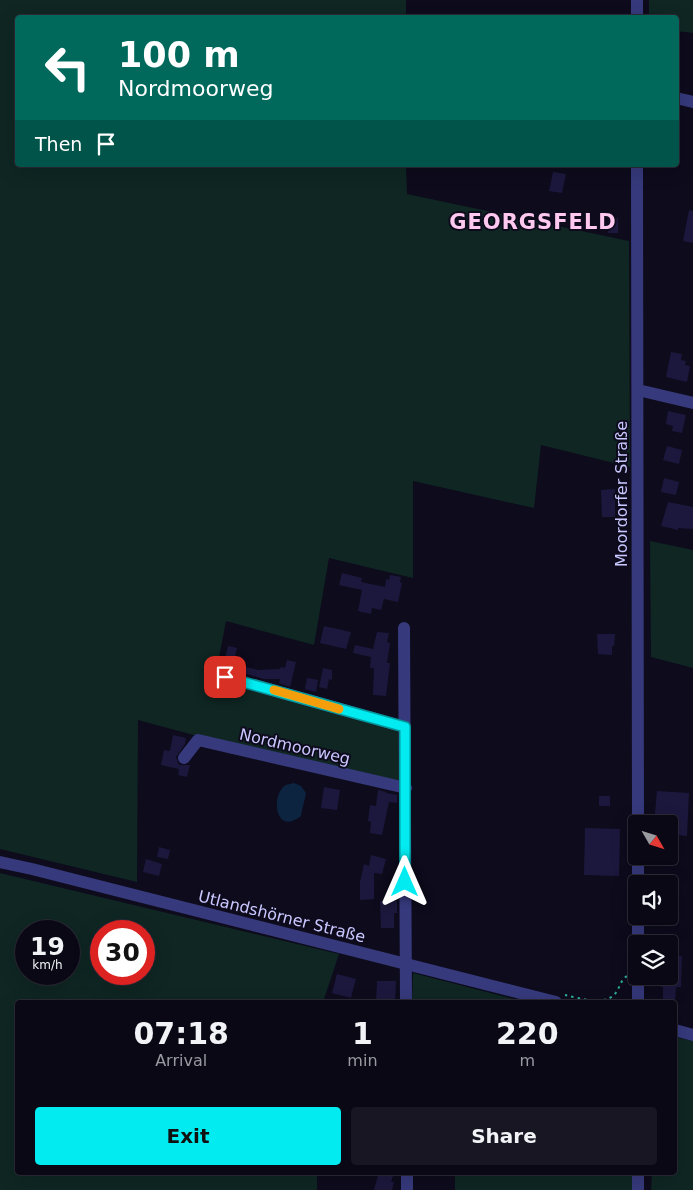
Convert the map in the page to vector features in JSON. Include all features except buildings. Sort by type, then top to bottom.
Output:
[{"type":"street","points":[[637,0],[637,15]]},
{"type":"street","points":[[679,99],[693,102]]},
{"type":"street","name":"Moordorfer Straße","points":[[637,167],[638,815]]},
{"type":"street","points":[[638,390],[693,403]]},
{"type":"street","points":[[404,628],[406,1000]]},
{"type":"street","points":[[225,677],[405,727]]},
{"type":"street","name":"Nordmoorweg","points":[[184,758],[198,740],[406,788]]},
{"type":"street","name":"Utlandshörner Straße","points":[[0,862],[548,1000]]},
{"type":"street","points":[[638,985],[638,1000]]},
{"type":"street","points":[[677,1031],[693,1035]]},
{"type":"street","points":[[407,1175],[407,1190]]},
{"type":"street","points":[[638,1175],[638,1190]]},
{"type":"green space","points":[[0,0],[406,0],[406,15],[15,15],[15,167],[406,167],[407,194],[629,241],[630,467],[541,445],[534,508],[413,481],[413,578],[329,558],[314,645],[226,621],[217,668],[207,668],[208,677],[399,728],[403,785],[201,737],[138,720],[137,882],[0,849]]},
{"type":"green space","points":[[649,0],[693,0],[693,33],[679,31],[679,15],[649,15]]},
{"type":"green space","points":[[650,541],[693,550],[693,668],[651,657]]},
{"type":"green space","points":[[0,873],[339,954],[324,1000],[15,1000],[15,1175],[317,1175],[317,1190],[0,1190]]},
{"type":"green space","points":[[413,973],[518,1000],[412,1000]]},
{"type":"green space","points":[[677,1037],[693,1041],[693,1190],[651,1190],[652,1175],[677,1175]]},
{"type":"green space","points":[[455,1175],[632,1175],[632,1190],[455,1190]]},
{"type":"water","points":[[294,783],[301,786],[306,793],[301,816],[292,821],[285,821],[278,812],[278,797],[286,785]]},
{"type":"slow traffic","points":[[274,690],[339,709]]},
{"type":"district","name":"GEORGSFELD","points":[[533,222]]},
{"type":"route","points":[[225,677],[405,727],[405,882]]}]
